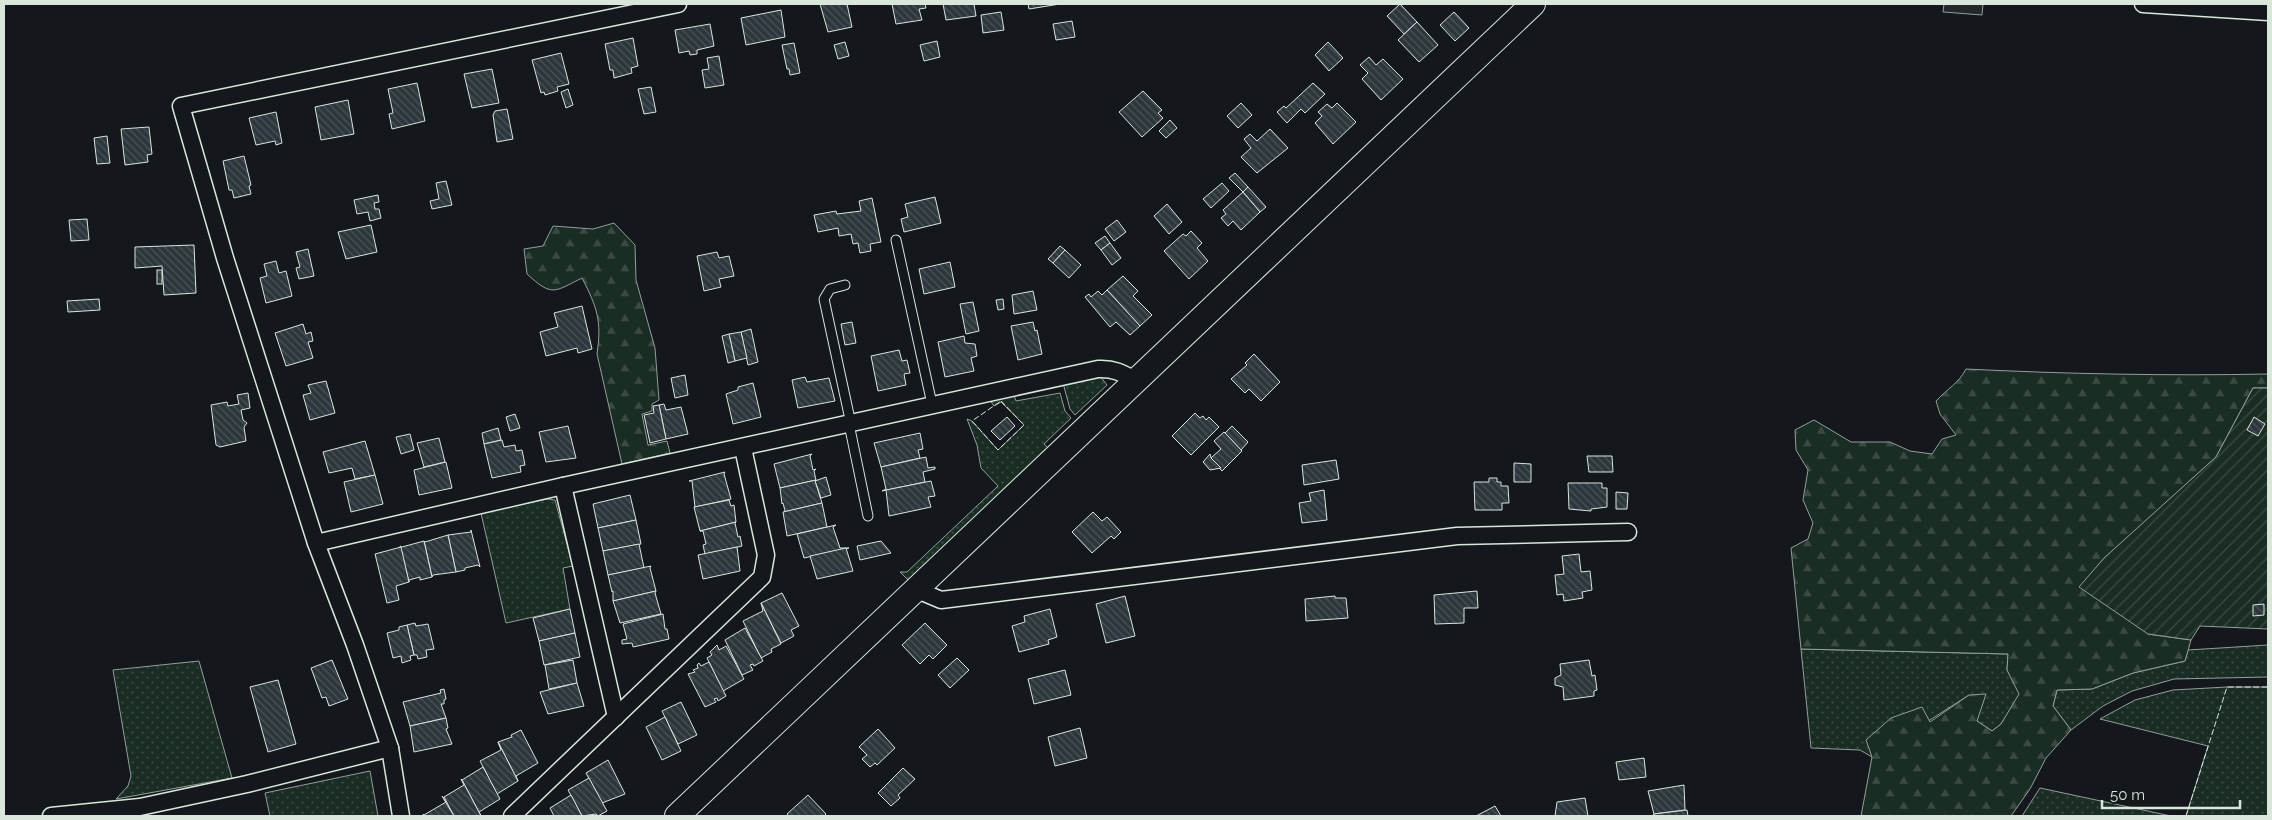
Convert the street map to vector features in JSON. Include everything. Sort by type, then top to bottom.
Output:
[{"type":"street","points":[[401,816],[390,748],[355,645],[316,543],[225,258],[181,106],[678,4]]},
{"type":"street","points":[[677,816],[1533,4]]},
{"type":"street","points":[[2143,4],[2268,12]]},
{"type":"street","points":[[316,543],[563,486],[1098,369],[1109,368],[1123,373],[1136,381]]},
{"type":"street","points":[[512,816],[762,577],[766,555],[743,448]]},
{"type":"street","points":[[563,486],[616,717]]},
{"type":"street","points":[[915,589],[941,600],[1457,536],[1628,532]]},
{"type":"street","points":[[51,816],[140,807],[247,784],[390,748]]},
{"type":"lane","points":[[896,240],[932,404]]},
{"type":"lane","points":[[845,285],[830,289],[824,299],[868,516]]},
{"type":"green space","points":[[614,223],[635,245],[636,280],[655,348],[659,400],[652,404],[652,411],[642,414],[648,445],[667,441],[670,453],[622,464],[597,354],[599,332],[597,314],[591,297],[582,278],[565,287],[553,290],[535,281],[527,274],[524,249],[543,246],[553,226],[593,229]]},
{"type":"green space","points":[[1966,369],[2117,374],[2268,374],[2268,388],[2253,388],[2216,457],[2105,558],[2148,634],[2191,640],[2185,661],[2133,673],[2092,689],[2057,690],[2053,706],[2071,730],[2046,758],[2030,789],[2011,816],[1861,816],[1872,757],[1866,740],[1891,718],[1922,707],[1930,722],[1969,695],[1986,694],[1977,721],[1992,731],[2001,724],[2019,694],[2007,670],[2008,654],[1801,649],[1791,548],[1808,539],[1813,523],[1803,500],[1808,470],[1796,450],[1795,430],[1814,420],[1851,442],[1890,442],[1910,451],[1932,454],[1942,439],[1956,435],[1940,414],[1936,401],[1956,382]]},
{"type":"green space","points":[[1100,376],[1107,385],[1075,415],[1070,409],[1063,383]]},
{"type":"green space","points":[[2253,388],[2268,388],[2268,629],[2200,626],[2191,640],[2148,634],[2079,587],[2104,558],[2216,457]]},
{"type":"green space","points":[[1013,393],[1016,401],[1060,393],[1065,411],[1071,418],[1044,444],[1048,448],[908,580],[900,572],[907,572],[998,486],[981,468],[977,445],[967,419],[972,421],[998,450],[1024,425],[1001,402],[994,406],[989,399]]},
{"type":"green space","points":[[547,499],[555,500],[573,566],[563,568],[570,609],[506,623],[481,513]]},
{"type":"green space","points":[[2268,645],[2268,677],[2174,679],[2132,691],[2103,706],[2071,730],[2053,706],[2057,690],[2092,689],[2133,673],[2185,661],[2188,650]]},
{"type":"green space","points":[[1801,649],[2008,654],[2007,670],[2020,694],[2001,724],[1992,731],[1977,721],[1969,695],[1872,757],[1860,750],[1811,748]]},
{"type":"green space","points":[[199,661],[232,778],[116,799],[128,786],[131,776],[113,670]]},
{"type":"green space","points":[[2268,687],[2268,816],[2186,816],[2208,746],[2100,719],[2135,700],[2173,690]]},
{"type":"green space","points":[[370,771],[378,816],[270,816],[265,793]]},
{"type":"green space","points":[[2040,788],[2171,816],[2022,816]]},
{"type":"shaded area","points":[[1944,4],[1983,4],[1982,15],[1943,12]]},
{"type":"building","points":[[820,4],[847,4],[852,27],[828,32]]},
{"type":"building","points":[[892,4],[925,4],[926,8],[919,9],[922,20],[896,24]]},
{"type":"building","points":[[943,4],[974,4],[976,16],[946,20]]},
{"type":"building","points":[[1028,4],[1060,4],[1029,9]]},
{"type":"building","points":[[1400,4],[1417,22],[1404,34],[1387,16]]},
{"type":"building","points":[[781,10],[785,37],[746,45],[741,18]]},
{"type":"building","points":[[1001,12],[1004,30],[983,33],[981,15]]},
{"type":"building","points":[[1454,12],[1469,28],[1455,41],[1440,25]]},
{"type":"building","points":[[1072,21],[1075,37],[1056,40],[1053,24]]},
{"type":"building","points":[[1417,22],[1438,45],[1419,62],[1398,40]]},
{"type":"building","points":[[710,24],[714,46],[697,50],[697,54],[690,55],[689,51],[679,53],[675,30]]},
{"type":"building","points":[[633,38],[638,66],[631,68],[632,73],[614,78],[613,70],[610,70],[605,44]]},
{"type":"building","points":[[937,41],[940,57],[924,61],[920,45]]},
{"type":"building","points":[[845,42],[849,56],[838,59],[834,45]]},
{"type":"building","points":[[1328,42],[1343,58],[1329,71],[1315,55]]},
{"type":"building","points":[[794,43],[800,73],[790,75],[782,45]]},
{"type":"building","points":[[561,53],[569,84],[557,87],[558,91],[545,95],[544,92],[541,93],[532,60]]},
{"type":"building","points":[[719,56],[724,85],[705,88],[702,70],[709,69],[707,58]]},
{"type":"building","points":[[1369,57],[1376,65],[1383,59],[1403,79],[1381,100],[1362,79],[1368,73],[1360,65]]},
{"type":"building","points":[[492,69],[499,103],[472,108],[464,74]]},
{"type":"building","points":[[417,83],[425,121],[392,129],[389,114],[393,113],[388,89]]},
{"type":"building","points":[[1313,83],[1325,94],[1305,113],[1301,109],[1287,123],[1277,112],[1284,106],[1286,108]]},
{"type":"building","points":[[651,87],[656,112],[644,114],[638,89]]},
{"type":"building","points":[[568,89],[573,105],[566,108],[561,92]]},
{"type":"building","points":[[1143,91],[1162,110],[1158,113],[1163,118],[1142,137],[1119,112]]},
{"type":"building","points":[[348,100],[354,134],[321,140],[315,107]]},
{"type":"building","points":[[1241,103],[1252,115],[1238,128],[1227,116]]},
{"type":"building","points":[[1337,103],[1356,122],[1333,144],[1315,123],[1322,116],[1318,112],[1327,104],[1332,108]]},
{"type":"building","points":[[507,109],[513,139],[497,142],[493,115],[495,111]]},
{"type":"building","points":[[276,112],[282,143],[276,145],[275,141],[256,145],[249,118]]},
{"type":"building","points":[[1170,120],[1177,128],[1166,138],[1159,131]]},
{"type":"building","points":[[149,127],[152,154],[147,155],[148,162],[125,165],[121,129]]},
{"type":"building","points":[[1270,129],[1288,148],[1257,173],[1241,157],[1251,148],[1244,139],[1250,134],[1257,141]]},
{"type":"building","points":[[107,136],[110,163],[97,164],[94,138]]},
{"type":"building","points":[[244,156],[251,185],[249,186],[251,194],[234,198],[232,190],[229,190],[223,161]]},
{"type":"building","points":[[1235,173],[1248,187],[1243,192],[1229,178]]},
{"type":"building","points":[[446,181],[452,205],[432,209],[430,201],[439,199],[436,183]]},
{"type":"building","points":[[1222,183],[1229,191],[1211,208],[1203,199]]},
{"type":"building","points":[[1248,187],[1266,207],[1260,212],[1243,192]]},
{"type":"building","points":[[1243,192],[1260,212],[1241,230],[1233,221],[1228,226],[1221,218],[1226,214],[1223,210]]},
{"type":"building","points":[[378,195],[379,202],[374,203],[375,209],[379,209],[381,218],[370,221],[368,212],[357,214],[354,200]]},
{"type":"building","points":[[935,197],[941,223],[904,232],[901,219],[908,217],[905,204]]},
{"type":"building","points":[[872,198],[881,242],[870,244],[871,251],[860,253],[858,243],[853,244],[851,234],[839,236],[838,228],[818,232],[814,215],[836,211],[837,214],[861,211],[859,201]]},
{"type":"building","points":[[1167,204],[1182,222],[1169,234],[1154,216]]},
{"type":"building","points":[[87,219],[89,240],[71,241],[69,220]]},
{"type":"building","points":[[1117,220],[1126,232],[1114,241],[1105,229]]},
{"type":"building","points":[[371,225],[377,252],[346,259],[338,232]]},
{"type":"building","points":[[1191,231],[1202,243],[1197,248],[1208,261],[1189,279],[1164,251],[1183,234],[1186,236]]},
{"type":"building","points":[[1105,236],[1110,243],[1101,250],[1095,243]]},
{"type":"building","points":[[1110,243],[1121,258],[1112,265],[1101,250]]},
{"type":"building","points":[[194,245],[196,293],[164,295],[162,266],[135,268],[135,247]]},
{"type":"building","points":[[1060,246],[1065,250],[1053,263],[1048,259]]},
{"type":"building","points":[[308,249],[314,276],[299,279],[296,268],[300,267],[296,252]]},
{"type":"building","points":[[1065,250],[1081,265],[1069,278],[1053,263]]},
{"type":"building","points":[[717,252],[719,258],[729,256],[734,276],[719,279],[721,287],[704,291],[697,256]]},
{"type":"building","points":[[276,261],[279,273],[286,271],[292,296],[266,303],[260,278],[267,276],[264,264]]},
{"type":"building","points":[[950,262],[955,287],[924,294],[919,269]]},
{"type":"building","points":[[157,270],[162,270],[162,284],[157,284]]},
{"type":"building","points":[[1123,276],[1138,291],[1133,296],[1152,315],[1140,326],[1107,290]]},
{"type":"building","points":[[1107,290],[1140,326],[1130,335],[1116,322],[1110,327],[1085,297],[1089,294],[1091,297],[1098,291],[1102,295]]},
{"type":"building","points":[[1033,291],[1037,310],[1014,314],[1012,295]]},
{"type":"building","points":[[99,299],[100,310],[68,312],[67,301]]},
{"type":"building","points":[[1003,299],[1004,309],[998,310],[996,300]]},
{"type":"building","points":[[973,302],[979,331],[966,334],[960,304]]},
{"type":"building","points":[[582,306],[592,349],[578,353],[577,348],[546,356],[540,332],[558,327],[554,313]]},
{"type":"building","points":[[852,322],[856,343],[845,345],[841,324]]},
{"type":"building","points":[[1033,322],[1035,331],[1037,330],[1042,354],[1018,360],[1011,326]]},
{"type":"building","points":[[303,324],[306,334],[311,332],[313,341],[308,342],[313,358],[286,366],[275,333]]},
{"type":"building","points":[[751,329],[758,362],[748,365],[741,332]]},
{"type":"building","points":[[741,332],[747,358],[735,361],[729,334]]},
{"type":"building","points":[[729,334],[735,361],[728,363],[722,336]]},
{"type":"building","points":[[964,336],[965,343],[975,344],[977,356],[971,358],[974,371],[945,377],[938,342]]},
{"type":"building","points":[[899,350],[902,361],[907,360],[910,373],[904,374],[906,385],[878,391],[871,356]]},
{"type":"building","points":[[1254,354],[1280,382],[1261,401],[1249,389],[1245,393],[1231,379],[1247,365],[1245,363]]},
{"type":"building","points":[[685,375],[688,395],[675,398],[671,378]]},
{"type":"building","points":[[805,377],[807,382],[829,378],[835,401],[798,408],[792,380]]},
{"type":"building","points":[[326,381],[335,413],[310,420],[303,395],[311,393],[308,385]]},
{"type":"building","points":[[753,383],[761,417],[733,424],[726,394],[738,390],[738,387]]},
{"type":"building","points":[[248,393],[250,408],[241,410],[243,420],[247,423],[244,427],[246,441],[220,447],[216,445],[211,405],[227,402],[228,406],[239,404],[237,395]]},
{"type":"building","points":[[664,404],[666,410],[681,407],[688,434],[666,439],[659,405]]},
{"type":"building","points":[[659,405],[666,439],[650,443],[644,415],[654,413],[653,406]]},
{"type":"building","points":[[1195,413],[1200,418],[1203,416],[1206,420],[1209,417],[1219,427],[1191,455],[1172,436]]},
{"type":"building","points":[[515,414],[520,428],[510,431],[506,417]]},
{"type":"building","points":[[1007,417],[1015,426],[1000,440],[991,431]]},
{"type":"building","points":[[2254,417],[2265,424],[2258,436],[2247,430]]},
{"type":"building","points":[[568,426],[576,458],[546,462],[539,432]]},
{"type":"building","points":[[1232,426],[1248,442],[1241,450],[1225,433]]},
{"type":"building","points":[[498,428],[501,440],[484,444],[482,433]]},
{"type":"building","points":[[1224,432],[1242,451],[1222,471],[1211,458],[1221,449],[1214,441]]},
{"type":"building","points":[[920,433],[923,449],[918,450],[920,458],[881,467],[874,443]]},
{"type":"building","points":[[410,434],[414,450],[401,454],[396,437]]},
{"type":"building","points":[[439,438],[445,462],[424,467],[417,443]]},
{"type":"building","points":[[502,440],[504,447],[515,445],[516,451],[522,450],[525,465],[520,466],[521,472],[492,478],[484,444]]},
{"type":"building","points":[[365,441],[375,475],[355,479],[352,468],[329,473],[323,452]]},
{"type":"building","points":[[812,454],[810,456],[813,470],[816,469],[814,471],[816,480],[780,488],[774,464]]},
{"type":"building","points":[[1210,454],[1211,458],[1221,468],[1210,470],[1203,462]]},
{"type":"building","points":[[1587,456],[1612,456],[1613,472],[1589,472]]},
{"type":"building","points":[[926,457],[928,468],[935,467],[935,469],[923,472],[925,482],[882,491],[886,489],[881,467]]},
{"type":"building","points":[[1336,460],[1339,479],[1304,485],[1302,465]]},
{"type":"building","points":[[446,462],[452,488],[419,495],[414,470]]},
{"type":"building","points":[[1514,463],[1531,464],[1531,482],[1514,482]]},
{"type":"building","points":[[725,472],[731,499],[695,507],[692,481],[689,481]]},
{"type":"building","points":[[375,475],[383,504],[351,512],[344,482]]},
{"type":"building","points":[[826,477],[831,495],[821,498],[815,481]]},
{"type":"building","points":[[1489,478],[1497,478],[1497,482],[1501,482],[1501,486],[1508,486],[1509,503],[1502,503],[1502,510],[1475,510],[1474,482],[1489,482]]},
{"type":"building","points":[[816,480],[822,503],[784,512],[780,488]]},
{"type":"building","points":[[931,481],[935,496],[928,497],[931,507],[889,516],[886,490]]},
{"type":"building","points":[[1568,483],[1602,483],[1602,488],[1607,488],[1607,507],[1591,509],[1591,511],[1569,509]]},
{"type":"building","points":[[1324,490],[1327,520],[1302,523],[1299,503],[1311,501],[1309,493]]},
{"type":"building","points":[[1616,492],[1628,493],[1627,509],[1616,509]]},
{"type":"building","points":[[630,495],[636,520],[598,528],[593,504]]},
{"type":"building","points":[[729,500],[731,506],[734,505],[736,522],[700,531],[694,507]]},
{"type":"building","points":[[822,503],[827,527],[787,536],[783,512]]},
{"type":"building","points":[[1093,512],[1102,521],[1107,517],[1121,532],[1114,539],[1111,536],[1092,553],[1072,532]]},
{"type":"building","points":[[636,520],[641,544],[603,551],[598,528]]},
{"type":"building","points":[[736,522],[738,537],[740,536],[742,546],[705,554],[703,545],[706,544],[703,531],[700,531]]},
{"type":"building","points":[[836,525],[833,527],[840,548],[849,548],[804,558],[797,534]]},
{"type":"building","points":[[471,530],[480,567],[478,565],[456,572],[448,535],[471,532]]},
{"type":"building","points":[[448,535],[456,572],[433,575],[432,577],[424,541]]},
{"type":"building","points":[[424,541],[432,577],[420,580],[420,577],[409,580],[409,582],[400,546]]},
{"type":"building","points":[[881,541],[891,553],[860,560],[857,546]]},
{"type":"building","points":[[639,544],[644,568],[608,575],[603,551]]},
{"type":"building","points":[[401,547],[409,582],[396,586],[399,600],[387,603],[375,554]]},
{"type":"building","points":[[737,547],[740,571],[703,579],[698,555]]},
{"type":"building","points":[[846,548],[853,571],[817,579],[810,556]]},
{"type":"building","points":[[1579,554],[1581,572],[1590,571],[1592,590],[1582,592],[1583,598],[1564,601],[1563,594],[1557,595],[1555,575],[1564,574],[1562,556]]},
{"type":"building","points":[[651,566],[656,591],[613,601],[613,591],[608,575]]},
{"type":"building","points":[[656,591],[661,614],[620,623],[613,601]]},
{"type":"building","points":[[1477,591],[1478,608],[1464,608],[1464,623],[1435,624],[1434,595]]},
{"type":"building","points":[[782,593],[799,626],[791,630],[794,636],[781,643],[761,603]]},
{"type":"building","points":[[1125,596],[1135,636],[1106,643],[1096,604]]},
{"type":"building","points":[[1335,596],[1335,598],[1346,598],[1348,618],[1306,621],[1305,599]]},
{"type":"building","points":[[761,603],[781,644],[771,649],[772,652],[761,658],[743,621],[763,611]]},
{"type":"building","points":[[2264,604],[2264,615],[2253,616],[2253,605]]},
{"type":"building","points":[[570,609],[575,633],[539,641],[533,618]]},
{"type":"building","points":[[1050,609],[1057,637],[1048,640],[1049,644],[1019,652],[1012,626],[1025,622],[1024,616]]},
{"type":"building","points":[[663,614],[665,629],[667,629],[669,639],[633,647],[632,643],[622,644],[622,640],[627,639],[623,624]]},
{"type":"building","points":[[415,623],[416,626],[428,624],[434,649],[426,650],[427,657],[418,659],[417,655],[414,655],[407,625]]},
{"type":"building","points":[[925,623],[947,645],[933,659],[929,655],[920,664],[902,645]]},
{"type":"building","points":[[407,625],[414,655],[410,656],[411,660],[402,663],[401,656],[393,658],[387,633],[399,630],[399,627]]},
{"type":"building","points":[[745,628],[763,661],[754,666],[753,664],[750,665],[753,670],[742,675],[725,640]]},
{"type":"building","points":[[575,633],[580,657],[544,665],[539,641]]},
{"type":"building","points":[[717,645],[719,650],[726,646],[744,679],[723,691],[707,658],[712,655],[710,652]]},
{"type":"building","points":[[957,658],[969,670],[950,688],[938,675]]},
{"type":"building","points":[[332,660],[348,699],[329,706],[326,697],[322,698],[311,668]]},
{"type":"building","points":[[573,660],[577,683],[549,689],[545,665]]},
{"type":"building","points":[[1589,660],[1592,676],[1595,675],[1597,690],[1594,691],[1594,696],[1564,700],[1563,687],[1555,685],[1555,678],[1561,675],[1560,664]]},
{"type":"building","points":[[709,662],[726,696],[718,701],[717,698],[714,699],[716,702],[705,707],[688,674],[695,672],[693,670],[698,668],[697,665],[699,663],[701,666]]},
{"type":"building","points":[[1065,670],[1071,695],[1034,704],[1028,679]]},
{"type":"building","points":[[278,680],[296,744],[268,752],[250,687]]},
{"type":"building","points":[[577,683],[584,706],[548,714],[540,692]]},
{"type":"building","points":[[444,689],[446,699],[444,704],[441,704],[446,718],[410,726],[403,702],[441,693],[440,690]]},
{"type":"building","points":[[681,702],[697,735],[678,744],[662,711]]},
{"type":"building","points":[[665,717],[681,751],[662,760],[646,727]]},
{"type":"building","points":[[446,718],[448,728],[446,729],[452,744],[414,752],[410,726]]},
{"type":"building","points":[[1080,728],[1087,758],[1055,766],[1048,737]]},
{"type":"building","points":[[878,729],[895,748],[877,765],[875,763],[870,767],[862,759],[867,755],[859,747]]},
{"type":"building","points":[[521,730],[538,763],[516,776],[518,781],[498,742],[512,737],[511,735]]},
{"type":"building","points":[[498,742],[518,781],[497,794],[480,761],[501,750]]},
{"type":"building","points":[[1644,758],[1646,777],[1619,780],[1616,762]]},
{"type":"building","points":[[608,760],[625,794],[602,803],[586,773]]},
{"type":"building","points":[[483,767],[500,799],[479,812],[481,816],[462,780]]},
{"type":"building","points":[[903,768],[915,779],[898,795],[900,798],[891,806],[878,793]]},
{"type":"building","points":[[589,778],[607,811],[598,816],[596,814],[582,816],[568,790]]},
{"type":"building","points":[[461,779],[481,816],[454,816],[444,797],[464,785]]},
{"type":"building","points":[[1684,785],[1685,810],[1654,814],[1648,791]]},
{"type":"building","points":[[571,795],[582,816],[554,816],[550,808]]},
{"type":"building","points":[[808,795],[826,814],[824,816],[789,816],[787,814]]},
{"type":"building","points":[[1585,798],[1588,816],[1555,816],[1557,802]]},
{"type":"building","points":[[446,802],[454,816],[424,816],[423,814]]},
{"type":"building","points":[[1495,806],[1501,816],[1476,816]]},
{"type":"building","points":[[1687,810],[1688,816],[1652,816],[1654,814]]},
{"type":"fence","points":[[1001,401],[1024,425],[998,450],[972,421],[1001,401]]},
{"type":"fence","points":[[2186,816],[2227,687],[2268,687]]}]
